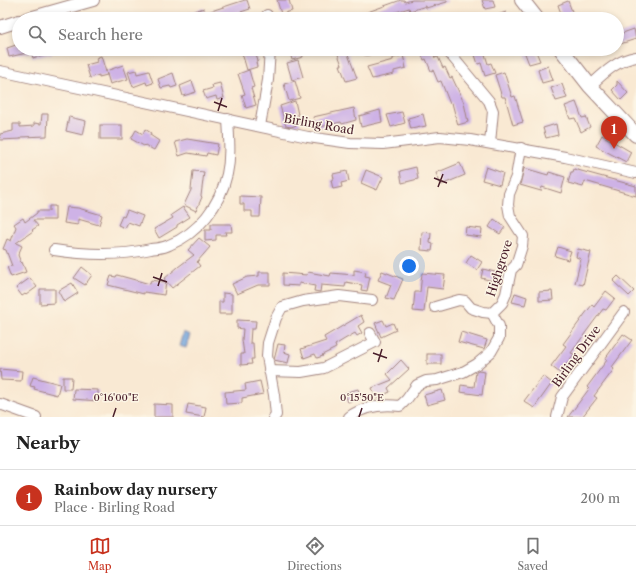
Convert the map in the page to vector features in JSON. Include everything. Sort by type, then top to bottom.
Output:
[{"type":"main road","points":[[522,0],[531,12]]},
{"type":"main road","points":[[566,56],[590,86],[636,135]]},
{"type":"street","points":[[51,12],[93,0]]},
{"type":"street","points":[[0,27],[12,23]]},
{"type":"street","points":[[260,126],[268,80],[270,56]]},
{"type":"street","points":[[452,56],[489,101],[493,111],[490,143]]},
{"type":"street","points":[[590,86],[615,64],[636,57]]},
{"type":"street","name":"Birling Road","points":[[0,71],[308,137],[350,143],[383,144],[440,137],[521,148],[636,173]]},
{"type":"street","points":[[54,250],[94,255],[143,251],[169,246],[194,230],[211,212],[222,191],[228,161],[228,119]]},
{"type":"street","name":"Highgrove","points":[[350,417],[365,408],[388,405],[400,406],[417,385],[426,381],[437,380],[463,372],[477,364],[491,352],[500,338],[499,326],[492,314],[502,303],[506,294],[511,270],[516,265],[522,246],[522,236],[510,216],[508,205],[508,194],[516,177],[521,148]]},
{"type":"street","points":[[274,417],[276,415],[274,395],[267,356],[268,343],[279,304],[339,296],[372,300]]},
{"type":"street","points":[[435,307],[459,300],[465,301],[471,308],[492,314]]},
{"type":"street","name":"Birling Drive","points":[[556,417],[562,397],[624,312]]},
{"type":"street","points":[[269,372],[301,372],[324,368],[375,342],[370,333]]},
{"type":"street","points":[[0,404],[36,417]]},
{"type":"water","points":[[183,332],[190,335],[186,348],[179,346]]},
{"type":"building","points":[[245,0],[247,0],[250,9],[241,12],[208,12]]},
{"type":"building","points":[[277,0],[289,0],[292,11],[280,12]]},
{"type":"building","points":[[401,0],[404,0],[405,2],[412,0],[447,0],[447,2],[410,11],[409,8],[396,12],[368,12]]},
{"type":"building","points":[[482,0],[493,0],[495,7],[485,9]]},
{"type":"building","points":[[568,1],[572,12],[560,12],[558,5]]},
{"type":"building","points":[[204,8],[205,12],[191,12]]},
{"type":"building","points":[[634,29],[636,39],[624,43],[624,33]]},
{"type":"building","points":[[12,46],[12,56],[13,56],[9,57],[7,48]]},
{"type":"building","points":[[101,56],[107,75],[99,77],[99,75],[90,78],[86,65],[97,62],[96,58]]},
{"type":"building","points":[[243,56],[256,56],[258,61],[256,62],[257,67],[247,70]]},
{"type":"building","points":[[291,56],[303,56],[303,57],[292,60]]},
{"type":"building","points":[[339,56],[349,56],[357,78],[346,81],[340,65],[342,65]]},
{"type":"building","points":[[403,56],[406,68],[394,71],[394,74],[372,79],[367,67],[393,60],[393,58]]},
{"type":"building","points":[[422,56],[438,57],[450,78],[452,77],[464,103],[468,122],[458,125],[452,103],[450,104],[441,81],[438,82],[426,59],[424,60]]},
{"type":"building","points":[[475,56],[486,56],[488,64],[491,63],[495,73],[485,76],[481,63],[478,64]]},
{"type":"building","points":[[526,56],[538,56],[540,61],[529,64]]},
{"type":"building","points":[[298,60],[303,77],[292,80],[287,63]]},
{"type":"building","points":[[123,65],[128,79],[110,84],[106,71]]},
{"type":"building","points":[[548,66],[553,80],[542,83],[538,70]]},
{"type":"building","points":[[136,70],[137,74],[149,71],[153,83],[147,85],[146,82],[133,87],[128,72]]},
{"type":"building","points":[[249,70],[254,87],[251,88],[256,105],[246,108],[242,95],[245,94],[238,74]]},
{"type":"building","points":[[504,72],[512,97],[515,96],[523,122],[513,125],[505,97],[502,97],[495,75]]},
{"type":"building","points":[[173,73],[177,86],[171,88],[170,86],[161,88],[158,79]]},
{"type":"building","points":[[192,81],[196,92],[183,96],[180,86]]},
{"type":"building","points":[[295,81],[300,98],[289,101],[284,84]]},
{"type":"building","points":[[617,81],[628,93],[621,100],[612,90],[617,85]]},
{"type":"building","points":[[220,83],[224,98],[217,100],[216,96],[206,99],[203,91],[213,88],[212,85]]},
{"type":"building","points":[[562,84],[567,98],[556,101],[551,88]]},
{"type":"building","points":[[295,101],[300,124],[291,127],[286,126],[280,106]]},
{"type":"building","points":[[576,102],[582,118],[586,117],[590,127],[581,132],[575,118],[570,119],[565,106]]},
{"type":"building","points":[[354,108],[356,120],[316,128],[313,117]]},
{"type":"building","points":[[380,110],[382,122],[361,127],[359,116]]},
{"type":"building","points":[[402,112],[405,123],[391,127],[387,115]]},
{"type":"building","points":[[42,114],[48,114],[47,136],[21,137],[21,139],[0,140],[0,134],[13,131],[13,124],[20,124],[20,127],[34,126],[34,123],[41,124]]},
{"type":"building","points":[[423,114],[426,126],[411,129],[408,118]]},
{"type":"building","points":[[69,117],[86,121],[83,135],[66,131]]},
{"type":"building","points":[[556,124],[558,135],[546,138],[543,128]]},
{"type":"building","points":[[100,125],[122,125],[122,139],[100,139]]},
{"type":"building","points":[[145,129],[151,133],[150,135],[159,141],[154,150],[131,139],[136,130],[143,134]]},
{"type":"building","points":[[602,135],[631,152],[626,162],[596,146]]},
{"type":"building","points":[[187,139],[218,144],[216,155],[207,153],[206,156],[188,153],[179,156],[175,142]]},
{"type":"building","points":[[460,163],[465,175],[441,185],[436,173]]},
{"type":"building","points":[[416,167],[418,179],[402,183],[400,171]]},
{"type":"building","points":[[486,167],[503,173],[500,185],[482,180]]},
{"type":"building","points":[[524,168],[548,175],[549,172],[565,177],[561,193],[542,187],[541,191],[520,185]]},
{"type":"building","points":[[574,169],[636,186],[636,196],[585,181],[583,187],[568,183],[571,172],[573,172]]},
{"type":"building","points":[[366,170],[383,177],[377,190],[361,183]]},
{"type":"building","points":[[193,171],[204,172],[202,197],[196,211],[184,205],[191,190]]},
{"type":"building","points":[[347,171],[349,181],[341,183],[342,187],[333,189],[331,180],[334,179],[333,174]]},
{"type":"building","points":[[240,196],[261,197],[260,217],[252,217],[252,211],[244,211],[244,204],[240,204]]},
{"type":"building","points":[[49,206],[55,206],[55,220],[33,220],[38,226],[16,243],[22,246],[18,255],[26,272],[11,277],[7,267],[12,266],[6,250],[3,249],[7,239],[11,241],[16,227],[14,224],[23,218],[25,222],[37,213],[37,211],[49,211]]},
{"type":"building","points":[[67,207],[78,208],[102,215],[99,225],[78,219],[78,225],[64,223]]},
{"type":"building","points":[[183,207],[190,217],[159,238],[154,229],[173,218],[171,215]]},
{"type":"building","points":[[127,210],[143,216],[139,226],[128,222],[125,228],[118,225],[122,216],[124,217]]},
{"type":"building","points":[[494,219],[505,227],[500,234],[489,227]]},
{"type":"building","points":[[211,224],[231,224],[232,232],[225,232],[226,235],[216,235],[216,240],[205,241],[205,230],[211,230]]},
{"type":"building","points":[[466,227],[482,229],[481,237],[465,235]]},
{"type":"building","points":[[422,232],[431,233],[430,243],[433,244],[432,251],[421,250]]},
{"type":"building","points":[[199,238],[210,247],[197,262],[200,266],[172,288],[164,279],[194,255],[188,250]]},
{"type":"building","points":[[558,247],[571,251],[568,260],[555,256]]},
{"type":"building","points":[[578,249],[591,252],[583,285],[575,283],[581,259],[576,257]]},
{"type":"building","points":[[471,255],[482,262],[477,270],[466,263]]},
{"type":"building","points":[[82,267],[92,275],[85,285],[74,278]]},
{"type":"building","points":[[483,269],[499,273],[497,282],[481,278]]},
{"type":"building","points":[[354,270],[366,272],[365,276],[370,277],[367,291],[361,290],[362,285],[346,282],[345,287],[321,285],[320,292],[314,291],[315,286],[299,283],[299,286],[283,285],[283,273],[307,275],[308,272],[330,276],[331,273],[354,275]]},
{"type":"building","points":[[382,271],[403,279],[394,300],[386,298],[391,285],[378,280]]},
{"type":"building","points":[[259,272],[270,272],[270,285],[258,285],[237,294],[232,284],[247,277],[259,276]]},
{"type":"building","points":[[422,273],[445,275],[443,289],[427,287],[424,312],[413,311],[415,292],[420,292]]},
{"type":"building","points":[[117,275],[150,284],[151,280],[166,282],[164,295],[144,292],[144,294],[108,285],[111,276],[116,277]]},
{"type":"building","points":[[618,276],[634,291],[629,296],[613,281]]},
{"type":"building","points":[[30,278],[37,287],[26,295],[25,294],[22,296],[16,288]]},
{"type":"building","points":[[72,283],[78,293],[64,302],[58,291]]},
{"type":"building","points":[[40,289],[55,289],[55,303],[40,304]]},
{"type":"building","points":[[552,291],[553,300],[539,301],[539,292]]},
{"type":"building","points":[[606,291],[615,298],[606,310],[603,309],[586,332],[571,353],[574,354],[560,373],[551,366],[566,346],[563,344],[592,305],[594,307]]},
{"type":"building","points":[[223,293],[232,294],[232,314],[219,314],[219,302],[223,302]]},
{"type":"building","points":[[515,293],[527,297],[525,305],[512,302]]},
{"type":"building","points":[[361,315],[364,322],[358,326],[362,333],[357,336],[355,333],[343,340],[335,345],[336,348],[322,355],[323,356],[317,358],[315,354],[304,358],[301,349],[326,341],[324,337]]},
{"type":"building","points":[[237,320],[256,321],[255,329],[251,329],[250,343],[253,343],[254,359],[251,359],[252,364],[241,365],[241,354],[244,354],[242,340],[243,329],[237,328]]},
{"type":"building","points":[[383,320],[386,326],[393,323],[396,330],[381,337],[375,323]]},
{"type":"building","points":[[461,332],[487,340],[484,349],[458,342]]},
{"type":"building","points":[[623,334],[632,340],[612,367],[614,369],[594,396],[597,398],[582,417],[568,417],[589,389],[587,387],[607,360],[605,359]]},
{"type":"building","points":[[278,344],[285,345],[284,352],[290,354],[288,363],[274,360]]},
{"type":"building","points":[[427,354],[441,354],[441,364],[427,364]]},
{"type":"building","points":[[401,360],[409,369],[388,388],[390,392],[376,398],[372,388],[392,380],[387,374]]},
{"type":"building","points":[[0,369],[22,371],[21,381],[1,380]]},
{"type":"building","points":[[476,372],[485,372],[482,395],[460,392],[461,385],[474,387]]},
{"type":"building","points":[[543,376],[552,383],[534,408],[524,401]]},
{"type":"building","points":[[33,377],[60,384],[57,395],[34,389],[35,387],[30,386]]},
{"type":"building","points":[[63,377],[72,377],[71,389],[63,389]]},
{"type":"building","points":[[260,381],[263,394],[242,398],[242,403],[226,404],[225,392],[246,390],[245,384]]},
{"type":"building","points":[[74,389],[98,390],[98,401],[73,399]]},
{"type":"building","points":[[358,389],[361,397],[348,402],[345,393]]},
{"type":"building","points":[[442,390],[445,400],[427,405],[424,395]]},
{"type":"building","points":[[154,404],[173,405],[173,417],[154,417]]},
{"type":"building","points":[[188,404],[206,407],[204,417],[186,414]]},
{"type":"place","name":"Rainbow day nursery","points":[[614,149]]}]
